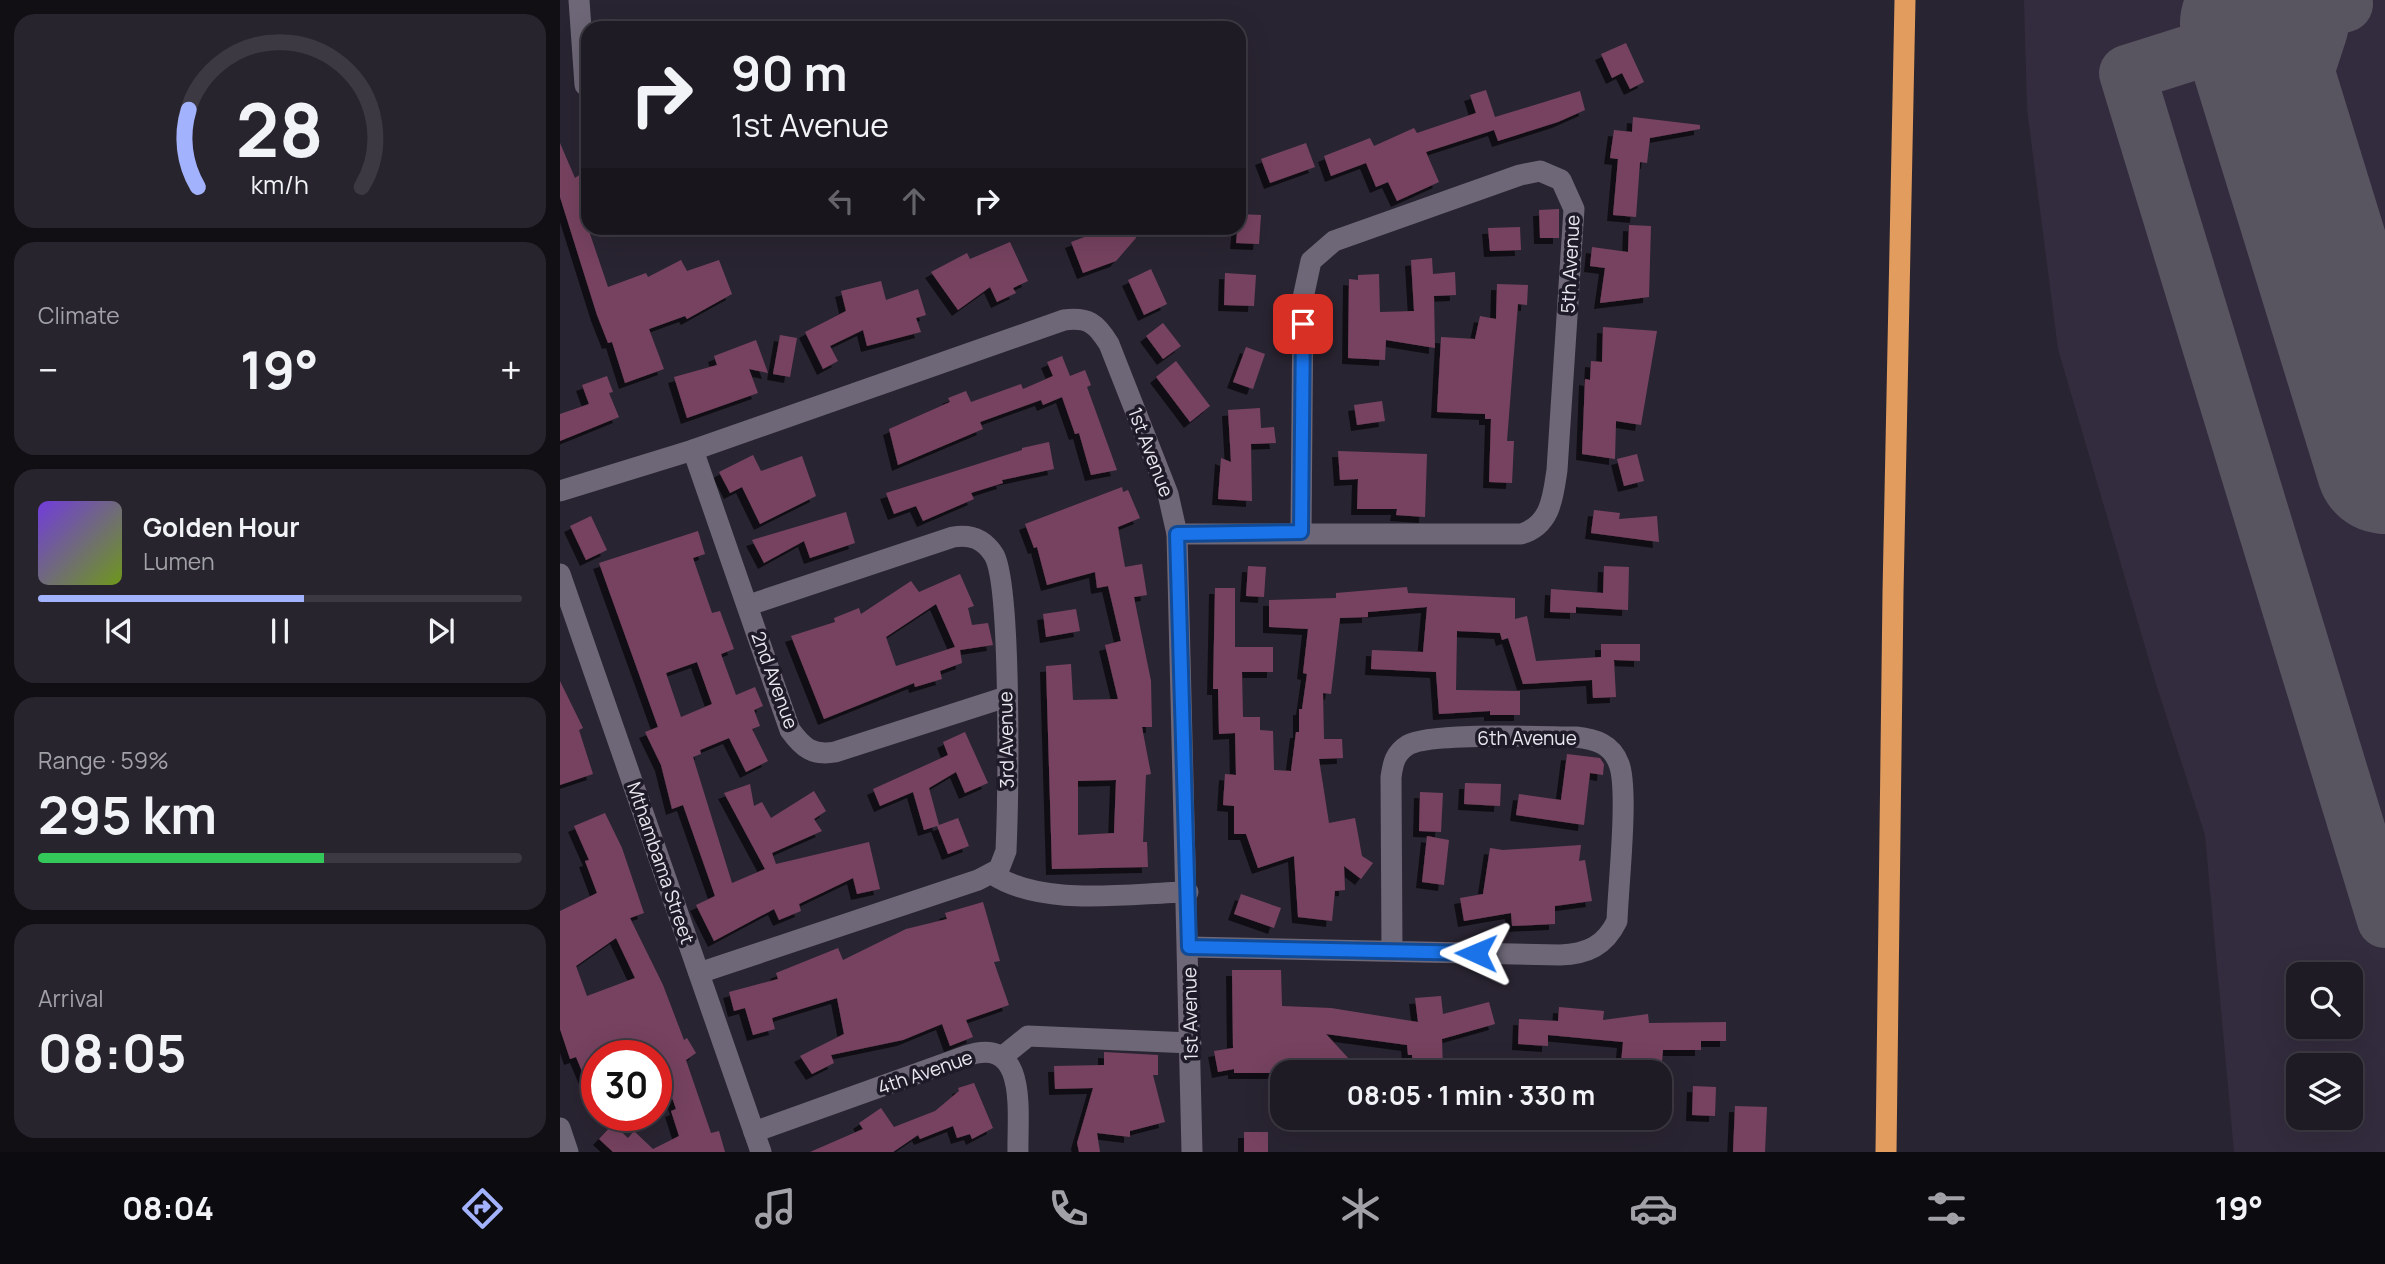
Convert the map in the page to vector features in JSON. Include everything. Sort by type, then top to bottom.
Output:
[{"type":"highway","points":[[1886,1152],[1893,593],[1905,0]]},
{"type":"street","points":[[579,0],[581,28]]},
{"type":"street","name":"5th Avenue","points":[[1177,534],[1521,534],[1538,525],[1547,515],[1557,470],[1574,209],[1561,180],[1540,171],[1520,175],[1341,237],[1311,261],[1303,298],[1301,532]]},
{"type":"street","name":"1st Avenue","points":[[560,491],[693,450],[1034,329],[1080,318],[1095,324],[1109,344],[1167,494],[1177,534],[1188,892],[1192,1152]]},
{"type":"street","name":"2nd Avenue","points":[[693,450],[749,605],[790,730],[811,752],[835,752],[1006,698]]},
{"type":"street","name":"3rd Avenue","points":[[749,605],[953,537],[975,537],[994,556],[1004,620],[1006,851],[1003,863],[992,874]]},
{"type":"street","name":"Mthambama Street","points":[[560,574],[757,1142]]},
{"type":"street","name":"6th Avenue","points":[[1189,947],[1560,955],[1580,954],[1603,943],[1617,921],[1622,787],[1619,763],[1607,747],[1593,738],[1576,737],[1426,738],[1399,752],[1393,761],[1391,777],[1392,951]]},
{"type":"street","points":[[699,973],[992,874],[1021,888],[1062,895],[1188,892]]},
{"type":"street","points":[[1002,1057],[1028,1036],[1191,1043]]},
{"type":"street","name":"4th Avenue","points":[[757,1142],[976,1053],[993,1053],[1002,1057],[1015,1075],[1018,1152]]},
{"type":"street","points":[[560,1128],[568,1152]]},
{"type":"shaded area","points":[[2024,0],[2385,0],[2385,1152],[2234,1152],[2205,835],[2156,684],[2058,349],[2027,109]]},
{"type":"building","points":[[1626,43],[1644,82],[1630,89],[1622,73],[1612,78],[1601,54]]},
{"type":"building","points":[[1486,90],[1495,117],[1580,91],[1585,110],[1558,122],[1498,141],[1494,130],[1426,152],[1439,182],[1397,201],[1388,182],[1376,187],[1366,163],[1331,176],[1324,156],[1370,138],[1374,146],[1414,128],[1417,133],[1476,113],[1470,95]]},
{"type":"building","points":[[1633,117],[1700,125],[1700,129],[1650,138],[1647,163],[1640,162],[1636,217],[1613,215],[1618,159],[1610,158],[1614,130],[1632,132]]},
{"type":"building","points":[[560,143],[575,178],[581,174],[581,235],[590,235],[608,287],[646,273],[648,277],[681,260],[687,271],[719,260],[732,294],[687,319],[685,316],[649,329],[664,369],[625,383],[612,342],[608,343],[597,315],[560,197]]},
{"type":"building","points":[[1306,143],[1315,167],[1270,183],[1261,159]]},
{"type":"building","points":[[1559,209],[1559,238],[1540,238],[1539,210]]},
{"type":"building","points":[[1246,214],[1261,215],[1259,244],[1236,243],[1237,235],[1246,235]]},
{"type":"building","points":[[1629,225],[1651,226],[1649,297],[1600,303],[1605,268],[1590,266],[1592,247],[1628,252]]},
{"type":"building","points":[[1520,227],[1521,250],[1490,251],[1488,228]]},
{"type":"building","points":[[1090,235],[1134,235],[1136,238],[1116,261],[1083,273],[1071,242]]},
{"type":"building","points":[[1010,242],[1028,281],[1013,288],[1016,293],[997,302],[990,287],[958,310],[931,272],[967,253],[970,259]]},
{"type":"building","points":[[1432,258],[1433,274],[1455,272],[1456,295],[1434,296],[1435,348],[1386,340],[1385,360],[1348,358],[1349,279],[1358,280],[1358,275],[1379,274],[1380,312],[1414,311],[1411,260]]},
{"type":"building","points":[[1151,269],[1167,304],[1144,315],[1128,280]]},
{"type":"building","points":[[1225,273],[1256,275],[1254,306],[1224,305]]},
{"type":"building","points":[[881,281],[886,300],[918,289],[926,315],[916,318],[921,332],[867,346],[863,330],[830,346],[838,361],[823,369],[805,332],[846,311],[841,291]]},
{"type":"building","points":[[1497,284],[1528,285],[1527,305],[1518,304],[1513,364],[1507,441],[1514,441],[1512,483],[1489,482],[1491,419],[1485,419],[1485,414],[1437,412],[1441,337],[1475,339],[1480,316],[1496,319]]},
{"type":"building","points":[[1163,323],[1181,346],[1163,359],[1146,336]]},
{"type":"building","points":[[1603,327],[1657,331],[1641,425],[1616,421],[1615,459],[1582,454],[1585,379],[1590,380],[1591,361],[1602,362]]},
{"type":"building","points":[[780,335],[797,338],[790,377],[773,374]]},
{"type":"building","points":[[756,340],[768,373],[749,369],[758,393],[687,418],[674,377],[717,365],[714,356]]},
{"type":"building","points":[[1246,347],[1265,354],[1253,389],[1233,382]]},
{"type":"building","points":[[1062,356],[1070,376],[1085,370],[1091,385],[1087,387],[1117,470],[1091,475],[1079,433],[1075,434],[1062,397],[1043,405],[1041,400],[980,422],[983,429],[898,465],[889,429],[950,402],[948,398],[966,391],[971,402],[1021,384],[1023,389],[1053,376],[1047,362]]},
{"type":"building","points":[[1176,361],[1210,406],[1190,422],[1156,377]]},
{"type":"building","points":[[607,376],[613,392],[609,393],[619,417],[560,441],[560,414],[589,404],[582,385]]},
{"type":"building","points":[[1382,401],[1385,421],[1357,425],[1354,405]]},
{"type":"building","points":[[1260,408],[1261,428],[1274,427],[1276,443],[1251,444],[1252,501],[1218,499],[1221,458],[1231,462],[1228,410]]},
{"type":"building","points":[[1049,442],[1054,469],[1002,480],[1003,483],[971,493],[974,499],[923,521],[916,506],[894,514],[886,493],[1022,448]]},
{"type":"building","points":[[1338,451],[1427,454],[1425,517],[1396,515],[1397,509],[1357,509],[1358,479],[1340,480]]},
{"type":"building","points":[[1637,454],[1644,481],[1624,486],[1617,459]]},
{"type":"building","points":[[753,455],[761,471],[802,456],[816,496],[760,524],[742,487],[730,493],[719,472]]},
{"type":"building","points":[[1122,487],[1123,492],[1128,490],[1140,518],[1118,527],[1125,567],[1142,564],[1147,595],[1134,597],[1151,681],[1152,727],[1142,727],[1151,774],[1146,775],[1143,842],[1147,842],[1148,867],[1052,869],[1046,666],[1071,664],[1073,700],[1118,699],[1105,645],[1121,641],[1108,586],[1097,588],[1095,572],[1047,585],[1037,547],[1034,548],[1025,524]],"holes":[[[1116,780],[1114,833],[1078,835],[1078,781]]]},
{"type":"building","points":[[1594,510],[1620,513],[1619,519],[1657,516],[1659,542],[1591,533]]},
{"type":"building","points":[[846,512],[855,543],[810,558],[804,541],[764,563],[752,540]]},
{"type":"building","points":[[591,516],[607,550],[586,560],[570,526]]},
{"type":"building","points":[[698,531],[705,554],[693,558],[712,613],[720,611],[734,649],[721,654],[736,695],[755,687],[763,706],[754,710],[760,726],[752,729],[768,761],[746,772],[729,738],[700,750],[701,754],[693,757],[732,883],[765,869],[724,793],[750,784],[754,806],[762,802],[771,818],[814,791],[826,811],[814,819],[822,831],[772,853],[776,864],[869,842],[880,889],[857,894],[853,878],[799,904],[801,911],[779,920],[774,909],[714,941],[696,905],[715,896],[683,805],[672,809],[661,765],[645,732],[658,727],[599,563]],"holes":[[[697,662],[712,704],[681,717],[666,673]]]},
{"type":"building","points":[[1248,566],[1266,567],[1264,597],[1246,596]]},
{"type":"building","points":[[1604,566],[1629,567],[1628,610],[1576,607],[1576,613],[1550,612],[1551,589],[1603,593]]},
{"type":"building","points":[[960,574],[974,606],[968,608],[972,625],[988,623],[993,645],[960,650],[962,663],[940,671],[942,679],[915,687],[914,683],[824,719],[791,636],[835,622],[834,618],[859,608],[861,614],[911,581],[919,592]],"holes":[[[936,604],[955,647],[896,666],[886,637]]]},
{"type":"building","points":[[1407,587],[1408,593],[1515,598],[1515,619],[1527,616],[1536,661],[1601,657],[1601,644],[1640,644],[1640,661],[1614,660],[1616,697],[1593,698],[1592,680],[1523,684],[1508,638],[1502,640],[1500,633],[1457,631],[1456,690],[1520,691],[1520,715],[1490,715],[1490,711],[1439,714],[1436,672],[1371,669],[1372,650],[1423,652],[1427,607],[1368,612],[1368,617],[1340,618],[1331,694],[1323,693],[1324,739],[1342,739],[1343,758],[1319,759],[1329,823],[1355,818],[1362,856],[1373,863],[1361,879],[1344,866],[1345,890],[1335,891],[1332,921],[1298,917],[1294,856],[1258,868],[1246,834],[1234,834],[1234,806],[1223,805],[1225,774],[1236,775],[1235,733],[1219,734],[1218,689],[1213,689],[1215,588],[1235,588],[1235,647],[1273,647],[1273,672],[1242,672],[1243,717],[1260,717],[1260,730],[1273,731],[1274,770],[1291,771],[1296,732],[1299,732],[1299,709],[1302,709],[1307,674],[1303,673],[1308,629],[1269,627],[1269,600],[1336,598],[1336,593]]},
{"type":"building","points":[[1076,609],[1080,631],[1046,637],[1043,614]]},
{"type":"building","points":[[560,681],[583,728],[579,730],[593,774],[560,785]]},
{"type":"building","points":[[965,732],[988,783],[965,793],[956,772],[929,788],[939,825],[958,818],[969,846],[948,854],[937,826],[924,830],[913,792],[880,806],[873,789],[948,755],[943,742]]},
{"type":"building","points":[[1567,754],[1600,758],[1604,764],[1603,775],[1590,773],[1584,825],[1516,815],[1519,794],[1561,800]]},
{"type":"building","points":[[1465,783],[1501,784],[1500,806],[1464,804]]},
{"type":"building","points":[[1420,792],[1443,793],[1441,832],[1419,831]]},
{"type":"building","points":[[605,813],[622,848],[644,913],[630,918],[663,985],[684,1040],[687,1038],[696,1053],[686,1060],[711,1133],[719,1131],[725,1152],[613,1152],[599,1139],[606,1131],[620,1131],[628,1138],[634,1131],[653,1149],[679,1136],[672,1114],[672,1111],[676,1109],[672,1098],[672,1040],[581,1040],[581,1069],[576,1057],[570,1059],[560,1029],[560,911],[597,893],[585,861],[589,860],[574,826]],"holes":[[[616,938],[635,978],[587,996],[576,966]]]},
{"type":"building","points":[[1427,836],[1449,840],[1444,885],[1422,882]]},
{"type":"building","points":[[1581,845],[1579,861],[1585,860],[1592,901],[1555,906],[1555,924],[1512,926],[1511,913],[1464,921],[1460,898],[1483,894],[1490,848],[1503,850]]},
{"type":"building","points":[[1241,894],[1281,908],[1274,928],[1234,914]]},
{"type":"building","points":[[983,902],[1000,961],[994,962],[1009,1005],[966,1020],[973,1037],[950,1046],[942,1024],[903,1040],[831,1055],[834,1063],[812,1074],[800,1056],[844,1034],[837,998],[772,1018],[775,1029],[753,1035],[745,1008],[734,1011],[729,992],[778,979],[776,973],[838,948],[843,960],[906,929],[947,919],[945,913]]},
{"type":"building","points":[[1232,970],[1281,970],[1282,1006],[1331,1008],[1418,1022],[1415,998],[1441,996],[1443,1014],[1489,1002],[1495,1024],[1442,1039],[1443,1060],[1412,1060],[1412,1055],[1408,1055],[1407,1045],[1326,1034],[1350,1060],[1270,1060],[1270,1073],[1234,1073],[1234,1069],[1218,1072],[1214,1051],[1233,1048]]},
{"type":"building","points":[[1559,1007],[1604,1011],[1603,1020],[1648,1014],[1649,1023],[1726,1022],[1726,1041],[1701,1041],[1701,1050],[1663,1050],[1662,1060],[1621,1060],[1623,1042],[1548,1035],[1548,1046],[1518,1044],[1519,1019],[1558,1021]]},
{"type":"building","points":[[1104,1052],[1158,1055],[1158,1075],[1153,1075],[1165,1122],[1130,1131],[1130,1137],[1097,1133],[1100,1152],[1079,1152],[1077,1143],[1093,1088],[1055,1089],[1054,1066],[1104,1065]]},
{"type":"building","points":[[974,1083],[993,1128],[972,1139],[970,1134],[957,1138],[953,1126],[920,1139],[918,1135],[893,1152],[810,1152],[863,1129],[859,1123],[881,1108],[894,1127],[935,1111],[959,1091],[958,1088]]},
{"type":"building","points":[[1693,1086],[1716,1087],[1715,1116],[1692,1115]]},
{"type":"building","points":[[1735,1106],[1767,1107],[1765,1152],[1733,1152]]},
{"type":"building","points":[[1244,1132],[1268,1132],[1268,1152],[1244,1152]]},
{"type":"taxiway","points":[[2345,4],[2127,73],[2385,920]]},
{"type":"taxiway","points":[[2285,137],[2320,30],[2314,14]]},
{"type":"runway","points":[[2249,23],[2385,465]]},
{"type":"route","points":[[1303,324],[1301,532],[1177,534],[1189,947],[1476,953]]}]
